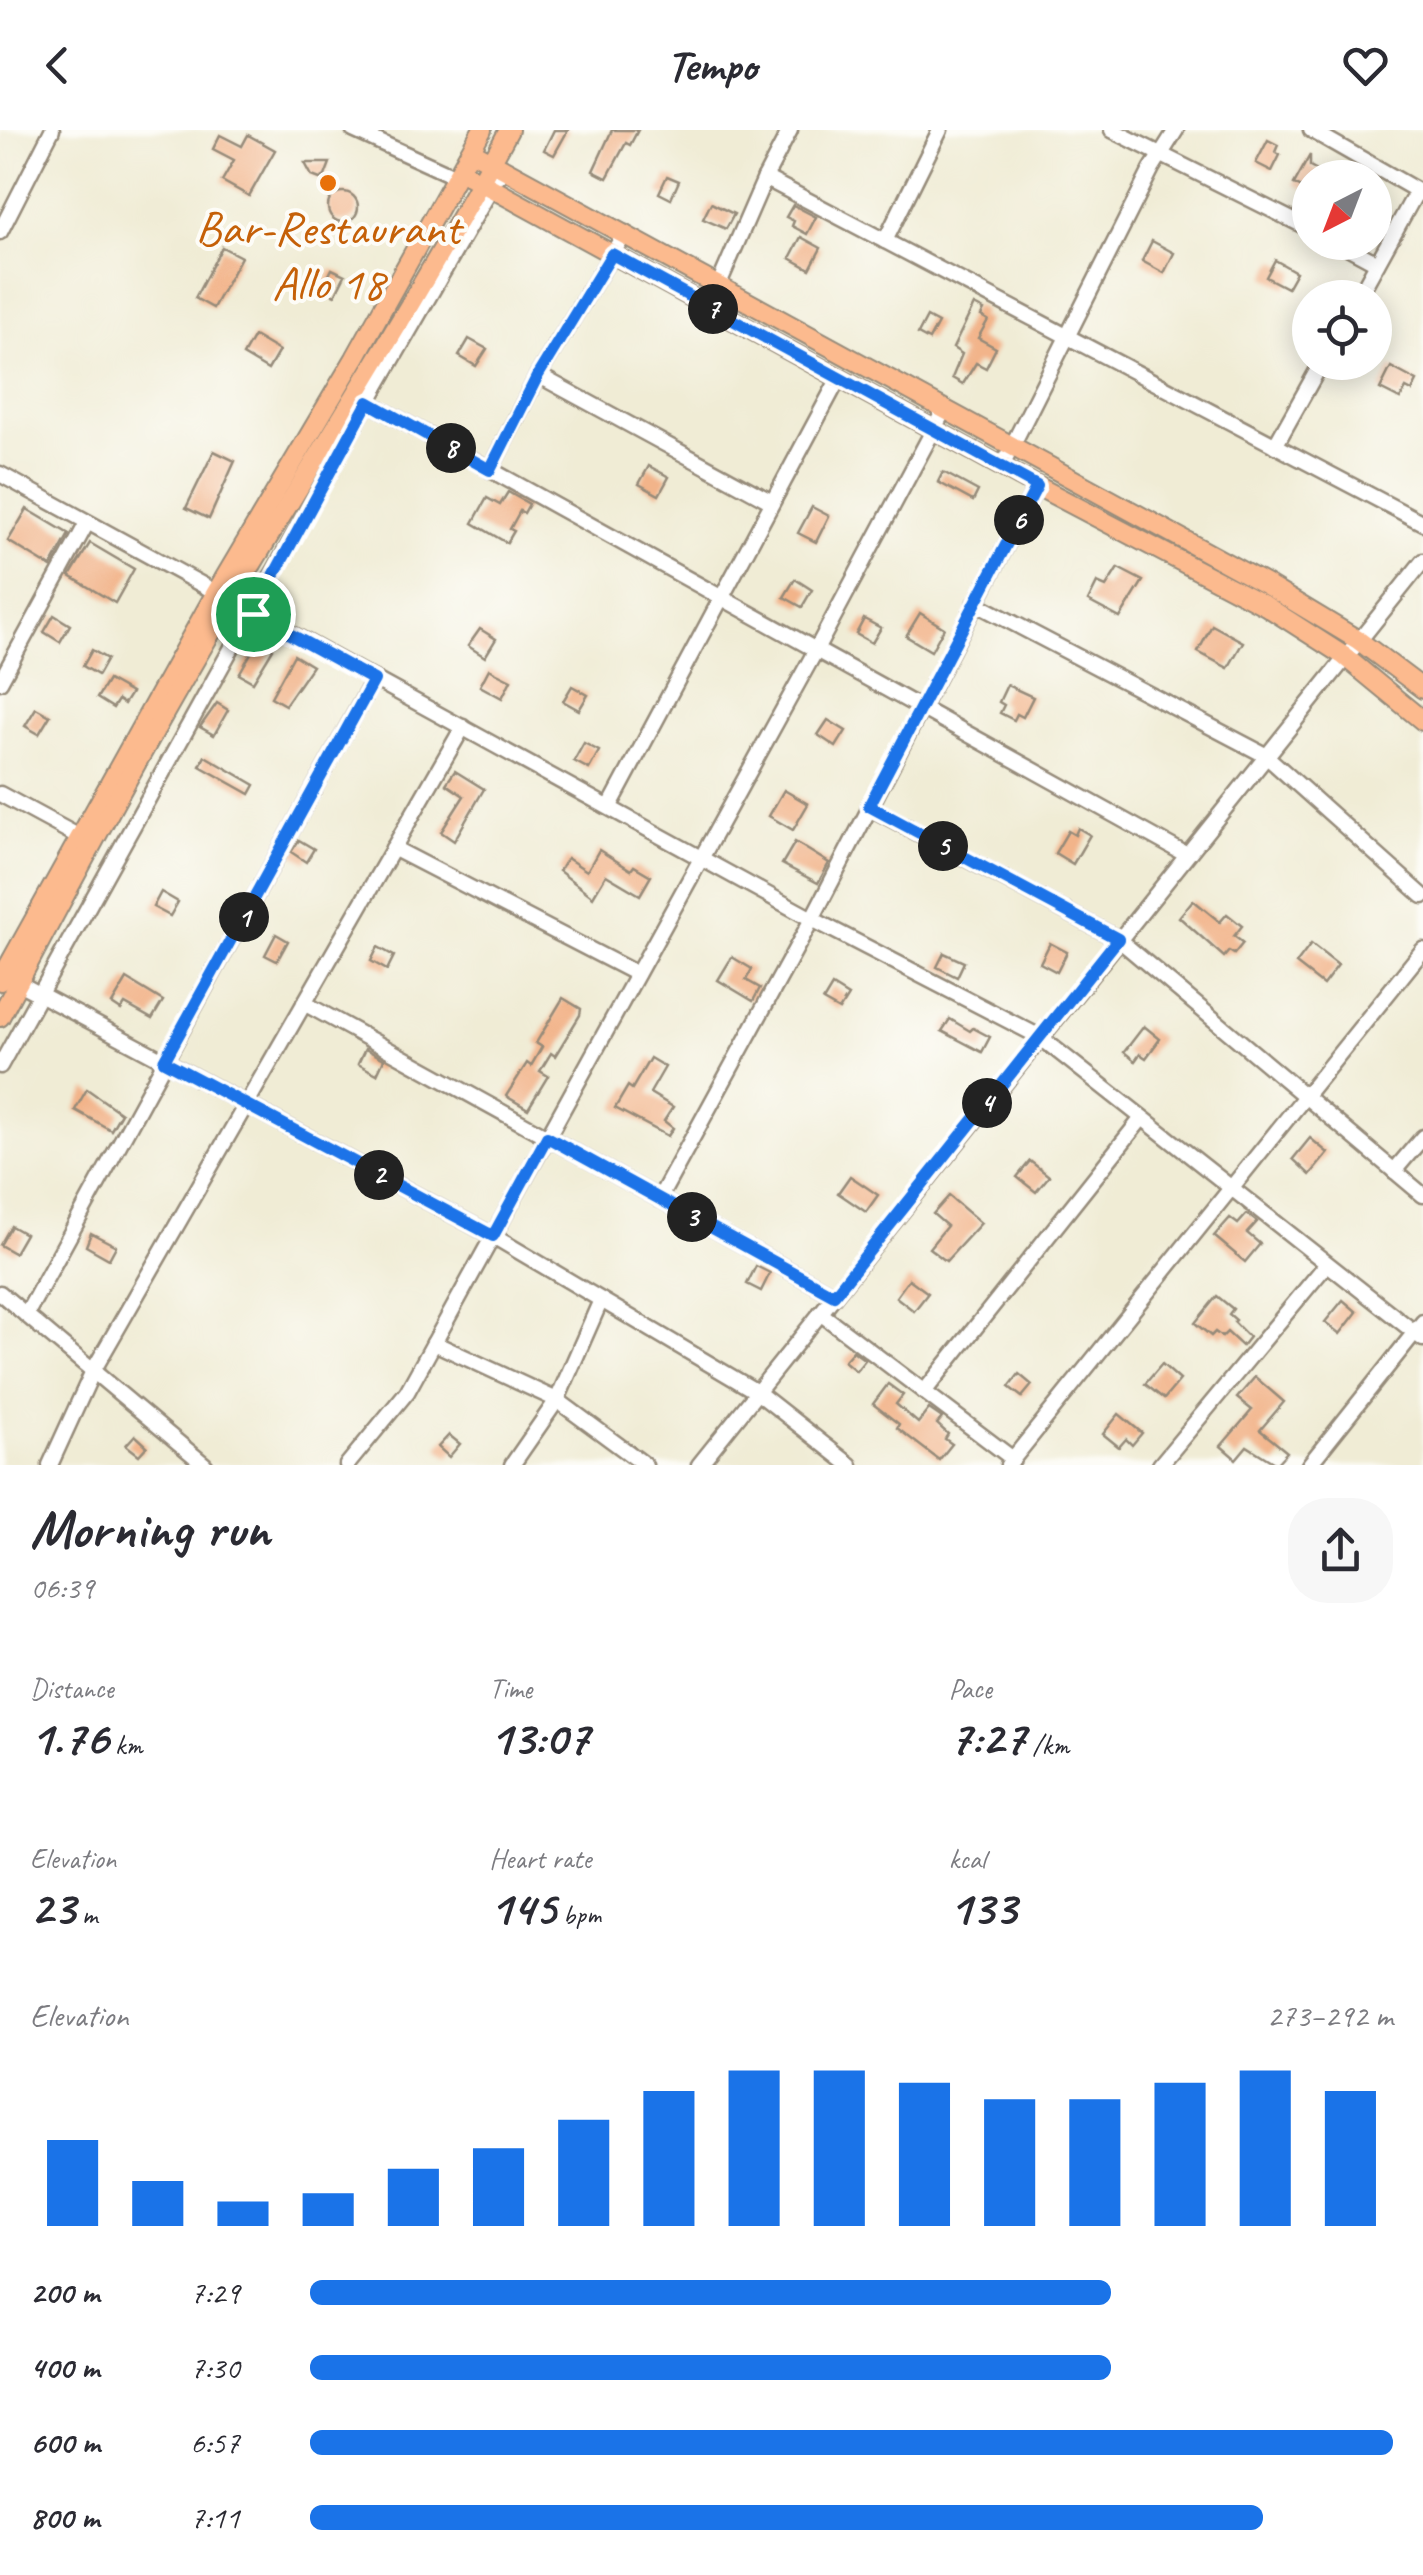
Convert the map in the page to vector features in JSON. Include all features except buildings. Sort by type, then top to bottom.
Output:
[{"type":"main road","points":[[0,1017],[6,972],[222,598],[482,130]]},
{"type":"main road","points":[[222,598],[373,369],[486,185],[509,130]]},
{"type":"main road","points":[[471,151],[1265,584],[1358,640],[1423,689]]},
{"type":"main road","points":[[458,174],[486,185],[1037,486],[1266,606],[1344,656],[1423,721]]},
{"type":"street","points":[[0,232],[5,210],[52,130]]},
{"type":"street","points":[[353,130],[458,174]]},
{"type":"street","points":[[709,307],[790,130]]},
{"type":"street","points":[[885,241],[940,130]]},
{"type":"street","points":[[1112,130],[1292,219]]},
{"type":"street","points":[[1002,466],[1176,130]]},
{"type":"street","points":[[1311,130],[1420,193],[1368,280]]},
{"type":"street","points":[[765,178],[1423,523]]},
{"type":"street","points":[[0,1066],[253,614],[486,185]]},
{"type":"street","points":[[490,470],[538,375],[625,233]]},
{"type":"street","points":[[1372,260],[1378,263]]},
{"type":"street","points":[[538,375],[772,502]]},
{"type":"street","points":[[610,806],[839,378]]},
{"type":"street","points":[[1276,446],[1312,380]]},
{"type":"street","points":[[368,402],[1185,854]]},
{"type":"street","points":[[347,1465],[407,1392],[944,410]]},
{"type":"street","points":[[0,474],[812,918],[1040,1037],[1327,1264],[1420,1332],[1309,1465]]},
{"type":"street","points":[[659,1199],[812,918],[1037,486]]},
{"type":"street","points":[[0,682],[87,523]]},
{"type":"street","points":[[699,1465],[1423,561]]},
{"type":"street","points":[[975,603],[1265,754],[1423,896]]},
{"type":"street","points":[[26,1315],[374,680]]},
{"type":"street","points":[[50,1465],[94,1372],[462,727]]},
{"type":"street","points":[[0,794],[85,840]]},
{"type":"street","points":[[869,806],[1118,939],[1423,1196]]},
{"type":"street","points":[[394,848],[638,974]]},
{"type":"street","points":[[820,1313],[1011,1462],[1423,950]]},
{"type":"street","points":[[6,972],[40,994],[493,1236],[758,1392],[850,1465]]},
{"type":"street","points":[[304,1003],[834,1295]]},
{"type":"street","points":[[924,1392],[1142,1118]]},
{"type":"street","points":[[1394,1172],[1423,1137]]},
{"type":"street","points":[[1160,1465],[1327,1264]]},
{"type":"street","points":[[0,1293],[205,1465]]},
{"type":"street","points":[[512,1465],[558,1400],[601,1300]]},
{"type":"street","points":[[434,1343],[558,1400],[644,1465]]},
{"type":"place","name":"Bar-Restaurant Allo 18","points":[[328,183]]},
{"type":"route","points":[[612,254],[1037,486],[869,806],[1118,939],[834,1295],[547,1137],[493,1236],[164,1061],[374,680],[253,614],[368,402],[490,470],[538,375],[612,254]]}]
